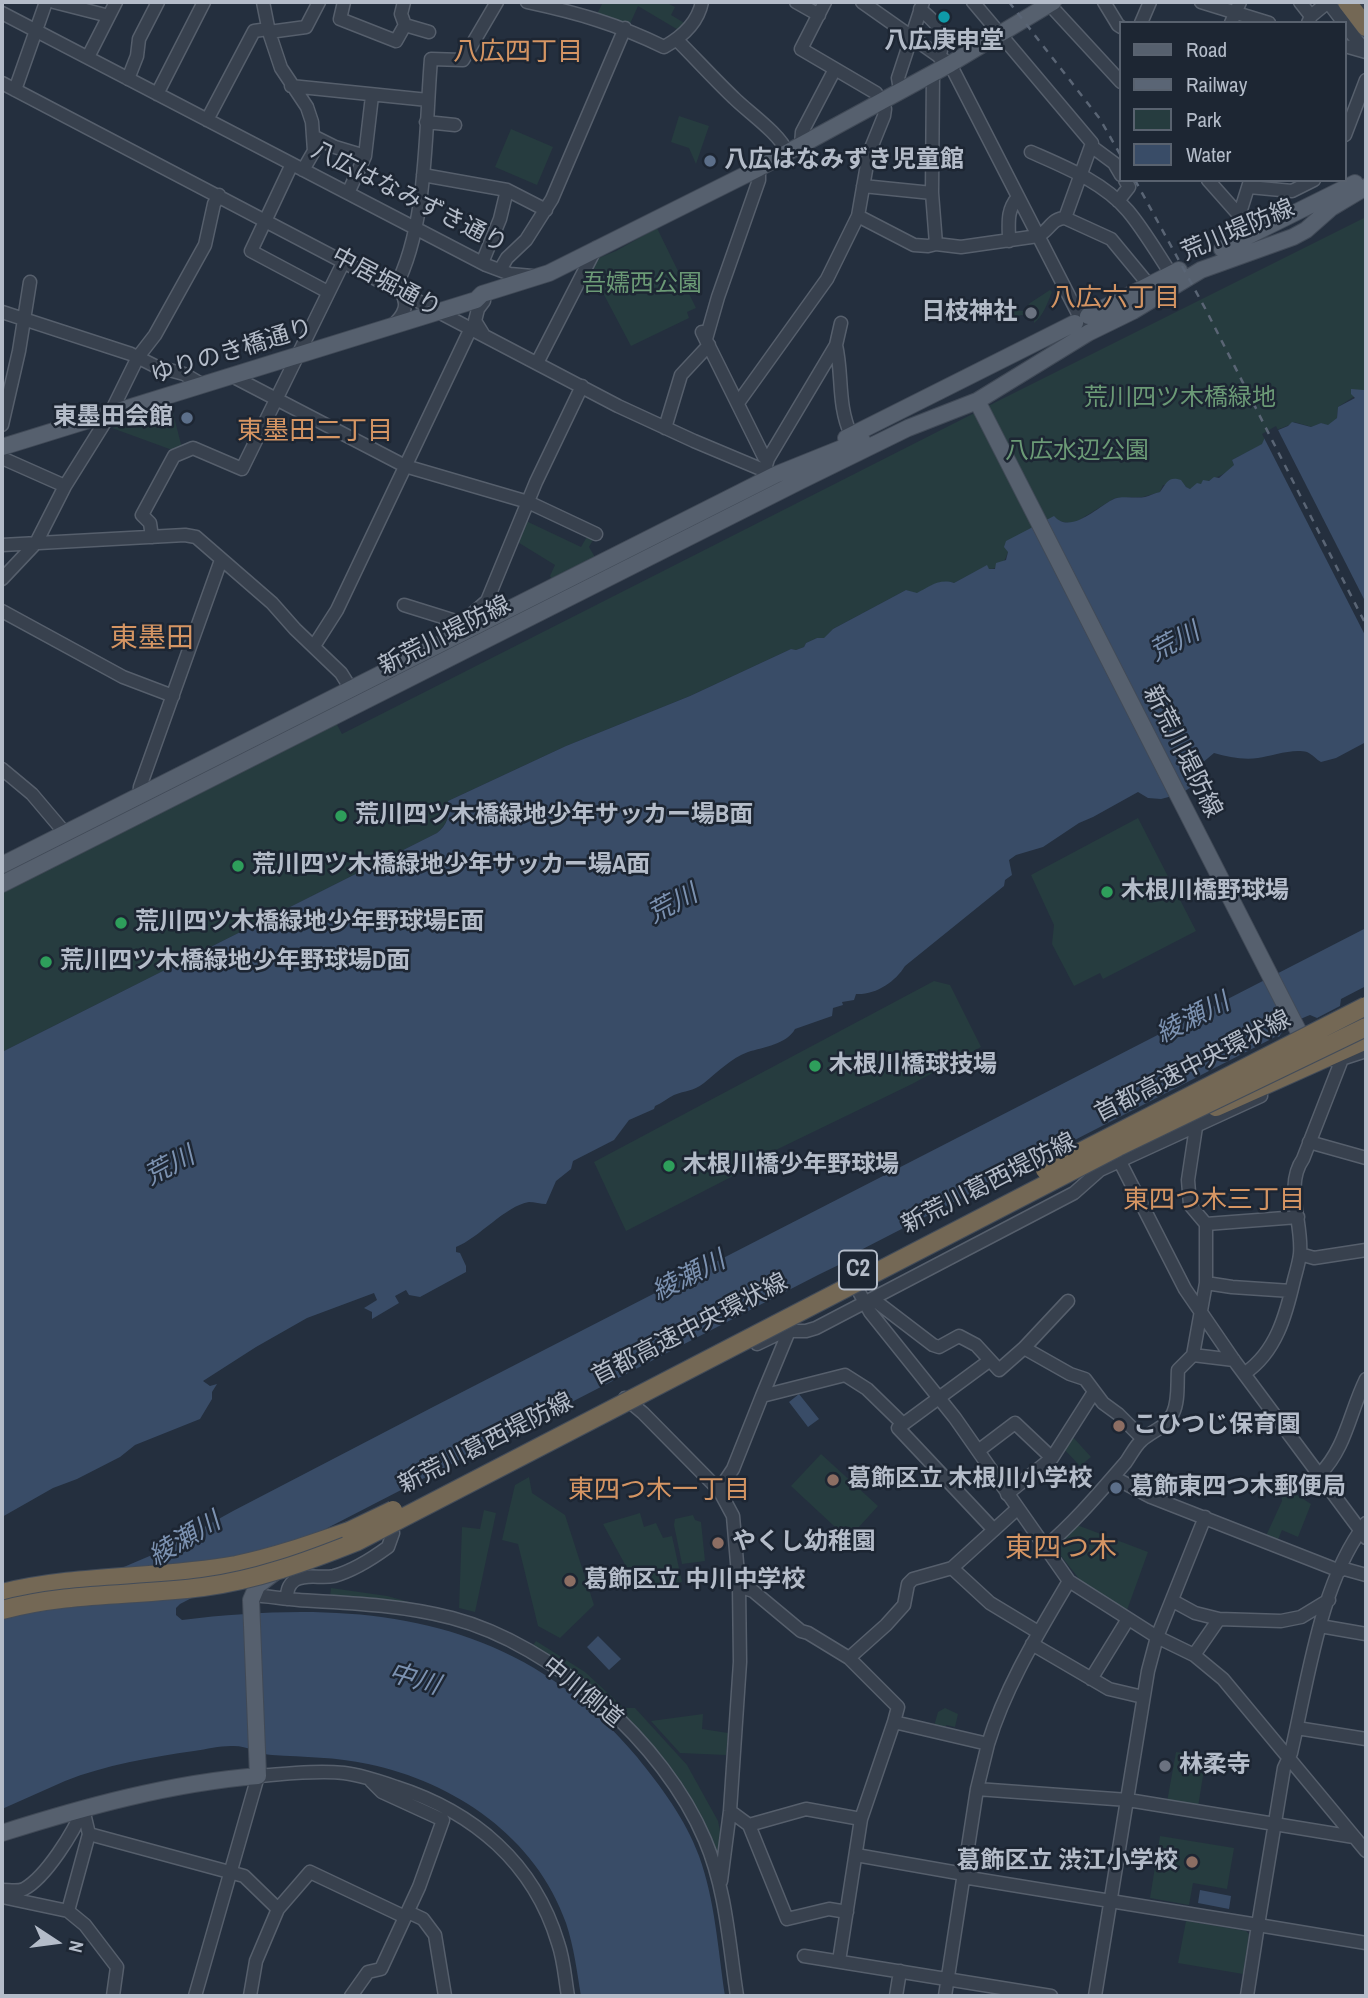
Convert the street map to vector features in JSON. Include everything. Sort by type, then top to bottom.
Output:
[{"type":"highway","points":[[1346,2],[1366,27]]},
{"type":"highway","name":"首都高速中央環状線","points":[[2,1593],[50,1583],[236,1564],[307,1546],[349,1531],[512,1450],[1126,1128],[1366,1006]]},
{"type":"highway","points":[[1230,1077],[1366,1011]]},
{"type":"highway","name":"首都高速中央環状線","points":[[2,1611],[80,1596],[202,1587],[238,1581],[275,1572],[356,1542],[1366,1024]]},
{"type":"highway","points":[[1116,1151],[1366,1040]]},
{"type":"main road","points":[[940,64],[1000,33],[1043,4]]},
{"type":"main road","name":"八広はなみずき通り","points":[[549,273],[794,149],[900,90],[940,64]]},
{"type":"main road","points":[[1222,249],[1366,177]]},
{"type":"main road","name":"荒川堤防線","points":[[1084,324],[1133,311],[1201,270],[1293,237],[1306,230],[1331,208],[1366,187]]},
{"type":"main road","name":"新荒川堤防線","points":[[792,469],[815,453],[851,435],[1084,324],[1175,272]]},
{"type":"main road","name":"ゆりのき橋通り","points":[[2,448],[481,298],[549,273]]},
{"type":"main road","name":"新荒川堤防線","points":[[2,865],[351,689],[769,469],[792,469],[872,435],[981,408],[1084,324]]},
{"type":"main road","name":"新荒川堤防線","points":[[981,408],[1308,1050]]},
{"type":"main road","name":"新荒川堤防線","points":[[2,884],[908,428]]},
{"type":"main road","name":"新荒川葛西堤防線","points":[[252,1599],[263,1579],[630,1402],[852,1279],[1116,1151],[1194,1106],[1366,1024]]},
{"type":"main road","points":[[2,1833],[83,1809],[258,1773],[252,1599]]},
{"type":"street","points":[[15,90],[46,2]]},
{"type":"street","points":[[54,2],[109,16]]},
{"type":"street","points":[[88,57],[116,2]]},
{"type":"street","points":[[128,79],[137,57],[139,39],[158,2]]},
{"type":"street","points":[[157,94],[204,2]]},
{"type":"street","points":[[263,2],[281,68],[307,107],[314,152],[298,167],[251,251],[328,292]]},
{"type":"street","points":[[207,120],[254,31],[306,27],[319,2]]},
{"type":"street","points":[[344,2],[340,19],[397,41],[405,24],[401,14],[404,2]]},
{"type":"street","points":[[392,326],[404,312],[405,300],[397,290],[406,268],[423,175],[431,59],[463,60],[497,2]]},
{"type":"street","points":[[527,2],[581,13],[625,28],[664,47],[677,40],[699,15],[702,2]]},
{"type":"street","points":[[796,2],[819,15]]},
{"type":"street","points":[[738,403],[827,279],[858,216],[869,153],[884,116],[881,100],[876,93],[801,49],[825,2]]},
{"type":"street","points":[[862,2],[912,37],[940,64],[1018,197],[1084,324]]},
{"type":"street","points":[[973,2],[1091,146],[1114,163],[1120,173]]},
{"type":"street","points":[[1104,2],[1120,26]]},
{"type":"street","points":[[1142,21],[1150,2]]},
{"type":"street","points":[[1201,2],[1263,21]]},
{"type":"street","points":[[1300,2],[1310,19],[1328,2],[1343,21]]},
{"type":"street","points":[[1043,4],[1120,76]]},
{"type":"street","points":[[900,90],[898,78],[922,5]]},
{"type":"street","points":[[922,5],[939,25],[943,46],[932,193],[936,244]]},
{"type":"street","name":"八広はなみずき通り","points":[[2,13],[484,264],[527,276],[549,273]]},
{"type":"street","points":[[405,24],[429,32]]},
{"type":"street","points":[[1347,27],[1366,52]]},
{"type":"street","points":[[500,270],[507,258],[526,240],[546,210],[625,28]]},
{"type":"street","points":[[677,40],[784,146],[794,149],[835,69]]},
{"type":"street","points":[[1347,47],[1366,52]]},
{"type":"street","points":[[1347,130],[1366,80]]},
{"type":"street","name":"中居堀通り","points":[[2,83],[664,428],[769,469]]},
{"type":"street","points":[[291,86],[428,100]]},
{"type":"street","points":[[348,193],[365,156],[372,96]]},
{"type":"street","points":[[426,122],[455,125]]},
{"type":"street","points":[[313,136],[335,147],[365,156]]},
{"type":"street","points":[[1065,218],[1091,146]]},
{"type":"street","points":[[1031,152],[1080,173],[1118,201],[1175,272]]},
{"type":"street","points":[[664,428],[681,375],[705,338],[759,180],[759,167]]},
{"type":"street","points":[[423,175],[507,190],[546,210]]},
{"type":"street","points":[[1210,182],[1255,233]]},
{"type":"street","points":[[1239,216],[1249,183],[1292,191],[1310,182]]},
{"type":"street","points":[[1118,201],[1129,184]]},
{"type":"street","points":[[863,186],[932,193]]},
{"type":"street","points":[[483,334],[475,321],[481,298],[492,281],[491,272],[484,264],[507,190]]},
{"type":"street","points":[[2,579],[36,543],[65,486],[110,414],[138,357],[155,335],[205,245],[214,204],[219,195]]},
{"type":"street","points":[[1009,241],[1010,206],[1018,197]]},
{"type":"street","points":[[858,216],[914,245],[961,247],[1038,236],[1055,221],[1065,218],[1111,239],[1149,285]]},
{"type":"street","points":[[537,363],[596,248]]},
{"type":"street","points":[[152,537],[150,523],[142,515],[174,456],[192,448],[242,469],[344,261]]},
{"type":"street","points":[[2,425],[10,397],[30,282]]},
{"type":"street","points":[[2,312],[138,357],[155,366],[184,374],[203,385]]},
{"type":"street","points":[[769,469],[836,345],[841,323]]},
{"type":"street","points":[[314,646],[337,610],[471,328]]},
{"type":"street","points":[[705,338],[769,469]]},
{"type":"street","points":[[836,345],[842,411],[851,435]]},
{"type":"street","points":[[232,376],[405,466],[528,502],[596,534]]},
{"type":"street","points":[[466,627],[464,621],[487,601],[528,502],[582,386]]},
{"type":"street","points":[[2,448],[65,486]]},
{"type":"street","points":[[2,545],[196,537],[272,603],[341,673],[351,689]]},
{"type":"street","points":[[139,796],[221,560]]},
{"type":"street","points":[[404,605],[466,627]]},
{"type":"street","points":[[2,611],[123,677],[173,696]]},
{"type":"street","points":[[2,769],[32,794],[65,833]]},
{"type":"street","points":[[362,1533],[371,1535],[393,1532],[630,1402],[779,1333],[816,1328],[1074,1193],[1100,1170],[1116,1151],[1196,1127],[1342,1059],[1366,1052]]},
{"type":"street","points":[[1245,1374],[1262,1359],[1283,1324],[1300,1254],[1294,1183],[1297,1167],[1342,1059]]},
{"type":"street","points":[[1044,1548],[1066,1530],[1143,1439],[1167,1423],[1173,1415],[1178,1370],[1193,1355],[1206,1283],[1206,1224],[1190,1205],[1188,1180],[1196,1127]]},
{"type":"street","points":[[1309,1142],[1366,1158]]},
{"type":"street","points":[[1116,1151],[1179,1280],[1234,1360],[1364,1530],[1341,1570],[1320,1626],[1297,1728],[1284,1768],[1247,1996]]},
{"type":"street","points":[[1206,1224],[1298,1217]]},
{"type":"street","points":[[1300,1254],[1314,1258],[1366,1250]]},
{"type":"street","points":[[852,1279],[870,1300],[896,1346],[939,1397],[1069,1581],[1157,1637],[1194,1656],[1223,1679],[1360,1838],[1366,1851]]},
{"type":"street","points":[[1206,1283],[1292,1291]]},
{"type":"street","points":[[870,1300],[878,1303],[933,1345],[939,1346],[959,1336],[976,1345],[999,1370],[1024,1348],[1068,1301]]},
{"type":"street","points":[[719,1490],[733,1469],[762,1396],[793,1331],[786,1314]]},
{"type":"street","points":[[1024,1348],[1084,1379],[1143,1439]]},
{"type":"street","points":[[1193,1355],[1234,1360]]},
{"type":"street","points":[[989,1361],[898,1427],[994,1530]]},
{"type":"street","points":[[762,1396],[845,1375],[867,1389],[903,1424]]},
{"type":"street","points":[[1320,1474],[1332,1462],[1341,1445],[1356,1399],[1366,1379]]},
{"type":"street","points":[[1007,1494],[1052,1458],[1094,1392]]},
{"type":"street","points":[[630,1402],[719,1490],[733,1516],[739,1586],[739,1694],[730,1811],[720,1886]]},
{"type":"street","points":[[978,1451],[1015,1423],[1052,1458]]},
{"type":"street","points":[[1113,1477],[1151,1497],[1341,1570],[1366,1575]]},
{"type":"street","points":[[849,1658],[904,1605],[908,1584],[913,1579],[952,1568],[1017,1509]]},
{"type":"street","points":[[1095,1996],[1143,1697],[1157,1637],[1205,1517]]},
{"type":"street","points":[[287,1600],[288,1588],[292,1582],[307,1576],[326,1577],[339,1574],[388,1547],[393,1532]]},
{"type":"street","points":[[952,1568],[990,1603],[1091,1679],[1109,1689],[1143,1697]]},
{"type":"street","points":[[945,1996],[976,1789],[988,1744],[1018,1668],[1069,1581]]},
{"type":"street","points":[[739,1586],[753,1591],[801,1631],[849,1658],[898,1707],[862,1819],[839,1961]]},
{"type":"street","name":"中川側道","points":[[252,1599],[340,1601],[401,1607],[456,1619],[500,1637],[564,1672],[626,1728],[677,1790],[705,1840],[720,1886],[737,1996]]},
{"type":"street","points":[[1173,1601],[1195,1614],[1219,1619],[1281,1621],[1301,1617],[1329,1600]]},
{"type":"street","points":[[1091,1679],[1128,1619]]},
{"type":"street","points":[[1194,1656],[1219,1619]]},
{"type":"street","points":[[1320,1626],[1366,1634]]},
{"type":"street","points":[[894,1722],[988,1744]]},
{"type":"street","points":[[1297,1728],[1366,1739]]},
{"type":"street","points":[[195,1996],[258,1773],[344,1773],[412,1792],[449,1808],[506,1850],[534,1889],[547,1913],[559,1945],[568,1996]]},
{"type":"street","points":[[351,1996],[368,1972],[381,1969],[443,1821],[382,1792],[368,1778]]},
{"type":"street","points":[[976,1789],[1128,1800],[1360,1838]]},
{"type":"street","points":[[68,1911],[89,1835],[83,1809]]},
{"type":"street","points":[[2,1891],[21,1891],[36,1880],[79,1821],[83,1809]]},
{"type":"street","points":[[748,1825],[806,1809],[862,1819]]},
{"type":"street","points":[[730,1811],[748,1825],[787,1919],[829,1909],[847,1912]]},
{"type":"street","points":[[89,1835],[230,1871],[249,1880],[278,1909]]},
{"type":"street","points":[[856,1855],[1366,1943]]},
{"type":"street","points":[[250,1996],[256,1961],[278,1909],[310,1872],[423,1919],[435,1935],[445,1996]]},
{"type":"street","points":[[2,1897],[68,1911],[85,1925],[116,1964],[118,1970],[113,1996]]},
{"type":"street","points":[[804,1956],[1051,1996]]},
{"type":"street","points":[[896,1996],[900,1971]]},
{"type":"green space","points":[[603,2],[665,2],[675,7],[671,15],[686,24],[680,31],[638,6],[629,26],[597,14]]},
{"type":"green space","points":[[679,116],[709,126],[696,164],[689,148],[671,142]]},
{"type":"green space","points":[[511,129],[553,147],[537,185],[495,167]]},
{"type":"green space","name":"荒川四ツ木橋緑地","points":[[1366,217],[1366,382],[1364,390],[1338,407],[1337,418],[1328,426],[1321,423],[1312,427],[1294,422],[1272,433],[1263,444],[1232,460],[1234,465],[1224,473],[1190,489],[1163,485],[1160,492],[1143,497],[1115,498],[1076,522],[1058,521],[1008,552],[996,568],[989,569],[986,566],[954,583],[939,583],[917,594],[906,590],[833,629],[825,638],[817,638],[806,643],[804,647],[791,649],[690,696],[566,746],[448,801],[447,818],[437,833],[2,1052],[2,889],[335,721],[342,734]]},
{"type":"green space","name":"吾嬬西公園","points":[[657,228],[696,308],[687,312],[689,318],[631,346],[592,272],[594,260]]},
{"type":"green space","points":[[1050,290],[1052,292],[1044,309],[1034,323],[1034,320],[1023,315],[1013,316],[1012,310],[1024,311],[1030,303]]},
{"type":"green space","points":[[172,409],[182,448],[175,451],[112,428]]},
{"type":"green space","points":[[524,520],[581,547],[588,535],[594,538],[589,547],[596,559],[553,581],[550,576],[555,565],[516,541]]},
{"type":"green space","name":"木根川橋野球場","points":[[1138,818],[1196,931],[1103,979],[1100,973],[1074,986],[1052,944],[1054,925],[1031,875]]},
{"type":"green space","points":[[934,981],[950,985],[981,1047],[912,1084],[747,1164],[737,1174],[626,1231],[594,1162]]},
{"type":"green space","points":[[1071,1435],[1091,1457],[1080,1466],[1063,1448]]},
{"type":"green space","points":[[821,1454],[878,1506],[848,1539],[791,1486]]},
{"type":"green space","points":[[529,1477],[532,1493],[565,1515],[594,1605],[560,1638],[538,1626],[518,1544],[502,1540],[515,1485]]},
{"type":"green space","points":[[1283,1486],[1311,1504],[1298,1537],[1282,1530],[1277,1542],[1266,1536],[1282,1501]]},
{"type":"green space","points":[[484,1510],[496,1513],[475,1612],[459,1608],[462,1527],[480,1529]]},
{"type":"green space","points":[[640,1513],[644,1527],[656,1523],[663,1538],[672,1536],[682,1582],[632,1589],[628,1570],[603,1524]]},
{"type":"green space","points":[[693,1515],[695,1520],[701,1522],[705,1561],[682,1564],[675,1519]]},
{"type":"green space","points":[[1077,1525],[1148,1552],[1127,1610],[1080,1580],[1054,1547]]},
{"type":"green space","points":[[331,1588],[387,1596],[420,1605],[330,1597]]},
{"type":"green space","points":[[536,1641],[585,1672],[624,1708],[635,1708],[687,1765],[718,1821],[721,1835],[720,1867],[666,1766],[531,1648]]},
{"type":"green space","points":[[945,1708],[958,1714],[955,1727],[946,1725],[945,1729],[934,1726],[938,1712]]},
{"type":"green space","points":[[703,1714],[702,1729],[728,1733],[726,1755],[680,1753],[651,1721]]},
{"type":"green space","points":[[1176,1752],[1206,1757],[1198,1807],[1167,1802]]},
{"type":"green space","points":[[1160,1836],[1234,1848],[1227,1889],[1193,1883],[1189,1905],[1150,1898]]},
{"type":"green space","points":[[1186,1921],[1246,1931],[1249,1934],[1243,1974],[1178,1963]]},
{"type":"water","name":"荒川","points":[[1366,382],[1366,742],[1336,758],[1321,762],[1309,753],[1301,751],[1252,759],[1214,753],[1195,769],[1193,786],[1180,794],[1161,799],[1148,798],[1138,792],[1079,823],[1043,847],[1016,855],[1009,860],[1012,875],[1005,880],[1004,886],[905,966],[890,982],[878,990],[856,994],[854,1000],[842,1002],[843,1005],[833,1008],[832,1016],[795,1029],[781,1042],[742,1055],[700,1086],[674,1095],[654,1109],[629,1120],[614,1140],[573,1161],[571,1169],[556,1181],[546,1204],[529,1202],[511,1209],[456,1247],[456,1252],[460,1253],[466,1266],[466,1272],[420,1297],[409,1295],[406,1290],[395,1296],[399,1303],[372,1319],[372,1312],[364,1308],[377,1300],[374,1293],[307,1318],[203,1381],[210,1386],[217,1384],[200,1419],[135,1445],[120,1457],[53,1488],[2,1517],[2,1052],[437,833],[447,819],[448,801],[566,746],[690,696],[791,649],[804,647],[806,643],[817,638],[824,638],[833,629],[906,590],[917,593],[939,582],[954,583],[987,565],[989,569],[995,569],[996,563],[1006,560],[1006,541],[1054,516],[1061,521],[1076,521],[1115,499],[1145,497],[1160,492],[1170,480],[1181,480],[1190,489],[1197,483],[1201,484],[1203,480],[1219,478],[1234,465],[1232,460],[1262,444],[1266,435],[1292,422],[1311,427],[1321,423],[1328,425],[1337,418],[1338,407],[1355,398],[1351,389],[1364,390]]},
{"type":"water","points":[[1366,928],[1366,986],[1341,999],[1340,1006],[1317,1018],[1310,1015],[1301,1019],[1279,1037],[853,1254],[853,1258],[176,1608],[176,1615],[182,1620],[310,1612],[371,1616],[430,1626],[486,1644],[540,1671],[590,1709],[637,1757],[680,1816],[699,1856],[709,1890],[725,1996],[581,1996],[566,1923],[535,1864],[488,1818],[431,1784],[400,1772],[332,1759],[272,1755],[237,1746],[217,1747],[96,1770],[2,1809],[2,1619],[159,1552],[433,1407]]},
{"type":"water","points":[[799,1394],[819,1419],[808,1427],[789,1402]]},
{"type":"water","points":[[598,1636],[621,1659],[609,1670],[587,1647]]},
{"type":"water","points":[[1200,1890],[1231,1896],[1229,1909],[1198,1903]]},
{"type":"pier","points":[[1276,426],[1366,603],[1366,637],[1262,434]]},
{"type":"railway","points":[[1009,2],[1100,119],[1120,154]]},
{"type":"railway","points":[[1136,182],[1206,310],[1366,625]]},
{"type":"place","name":"八広庚申堂","points":[[944,17]]},
{"type":"place","name":"八広はなみずき児童館","points":[[710,161]]},
{"type":"place","name":"日枝神社","points":[[1031,313]]},
{"type":"place","name":"東墨田会館","points":[[187,418]]},
{"type":"place","name":"荒川四ツ木橋緑地少年サッカー場B面","points":[[341,816]]},
{"type":"place","name":"荒川四ツ木橋緑地少年サッカー場A面","points":[[238,866]]},
{"type":"place","name":"木根川橋野球場","points":[[1107,892]]},
{"type":"place","name":"荒川四ツ木橋緑地少年野球場E面","points":[[121,923]]},
{"type":"place","name":"荒川四ツ木橋緑地少年野球場D面","points":[[46,962]]},
{"type":"place","name":"木根川橋球技場","points":[[815,1066]]},
{"type":"place","name":"木根川橋少年野球場","points":[[669,1166]]},
{"type":"place","name":"こひつじ保育園","points":[[1119,1426]]},
{"type":"place","name":"葛飾区立 木根川小学校","points":[[833,1480]]},
{"type":"place","name":"葛飾東四つ木郵便局","points":[[1116,1488]]},
{"type":"place","name":"やくし幼稚園","points":[[718,1543]]},
{"type":"place","name":"葛飾区立 中川中学校","points":[[570,1581]]},
{"type":"place","name":"林柔寺","points":[[1165,1766]]},
{"type":"place","name":"葛飾区立 渋江小学校","points":[[1192,1862]]},
{"type":"district","name":"八広四丁目","points":[[518,53]]},
{"type":"district","name":"八広六丁目","points":[[1115,299]]},
{"type":"district","name":"東墨田二丁目","points":[[315,432]]},
{"type":"district","name":"東墨田","points":[[152,639]]},
{"type":"district","name":"東四つ木三丁目","points":[[1214,1201]]},
{"type":"district","name":"東四つ木一丁目","points":[[659,1491]]},
{"type":"district","name":"東四つ木","points":[[1061,1549]]},
{"type":"park label","name":"八広水辺公園","points":[[1077,452]]},
{"type":"water label","name":"綾瀬川","points":[[1193,1019]]},
{"type":"water label","name":"綾瀬川","points":[[689,1277]]},
{"type":"water label","name":"綾瀬川","points":[[185,1540]]},
{"type":"water label","name":"中川","points":[[414,1680]]}]
